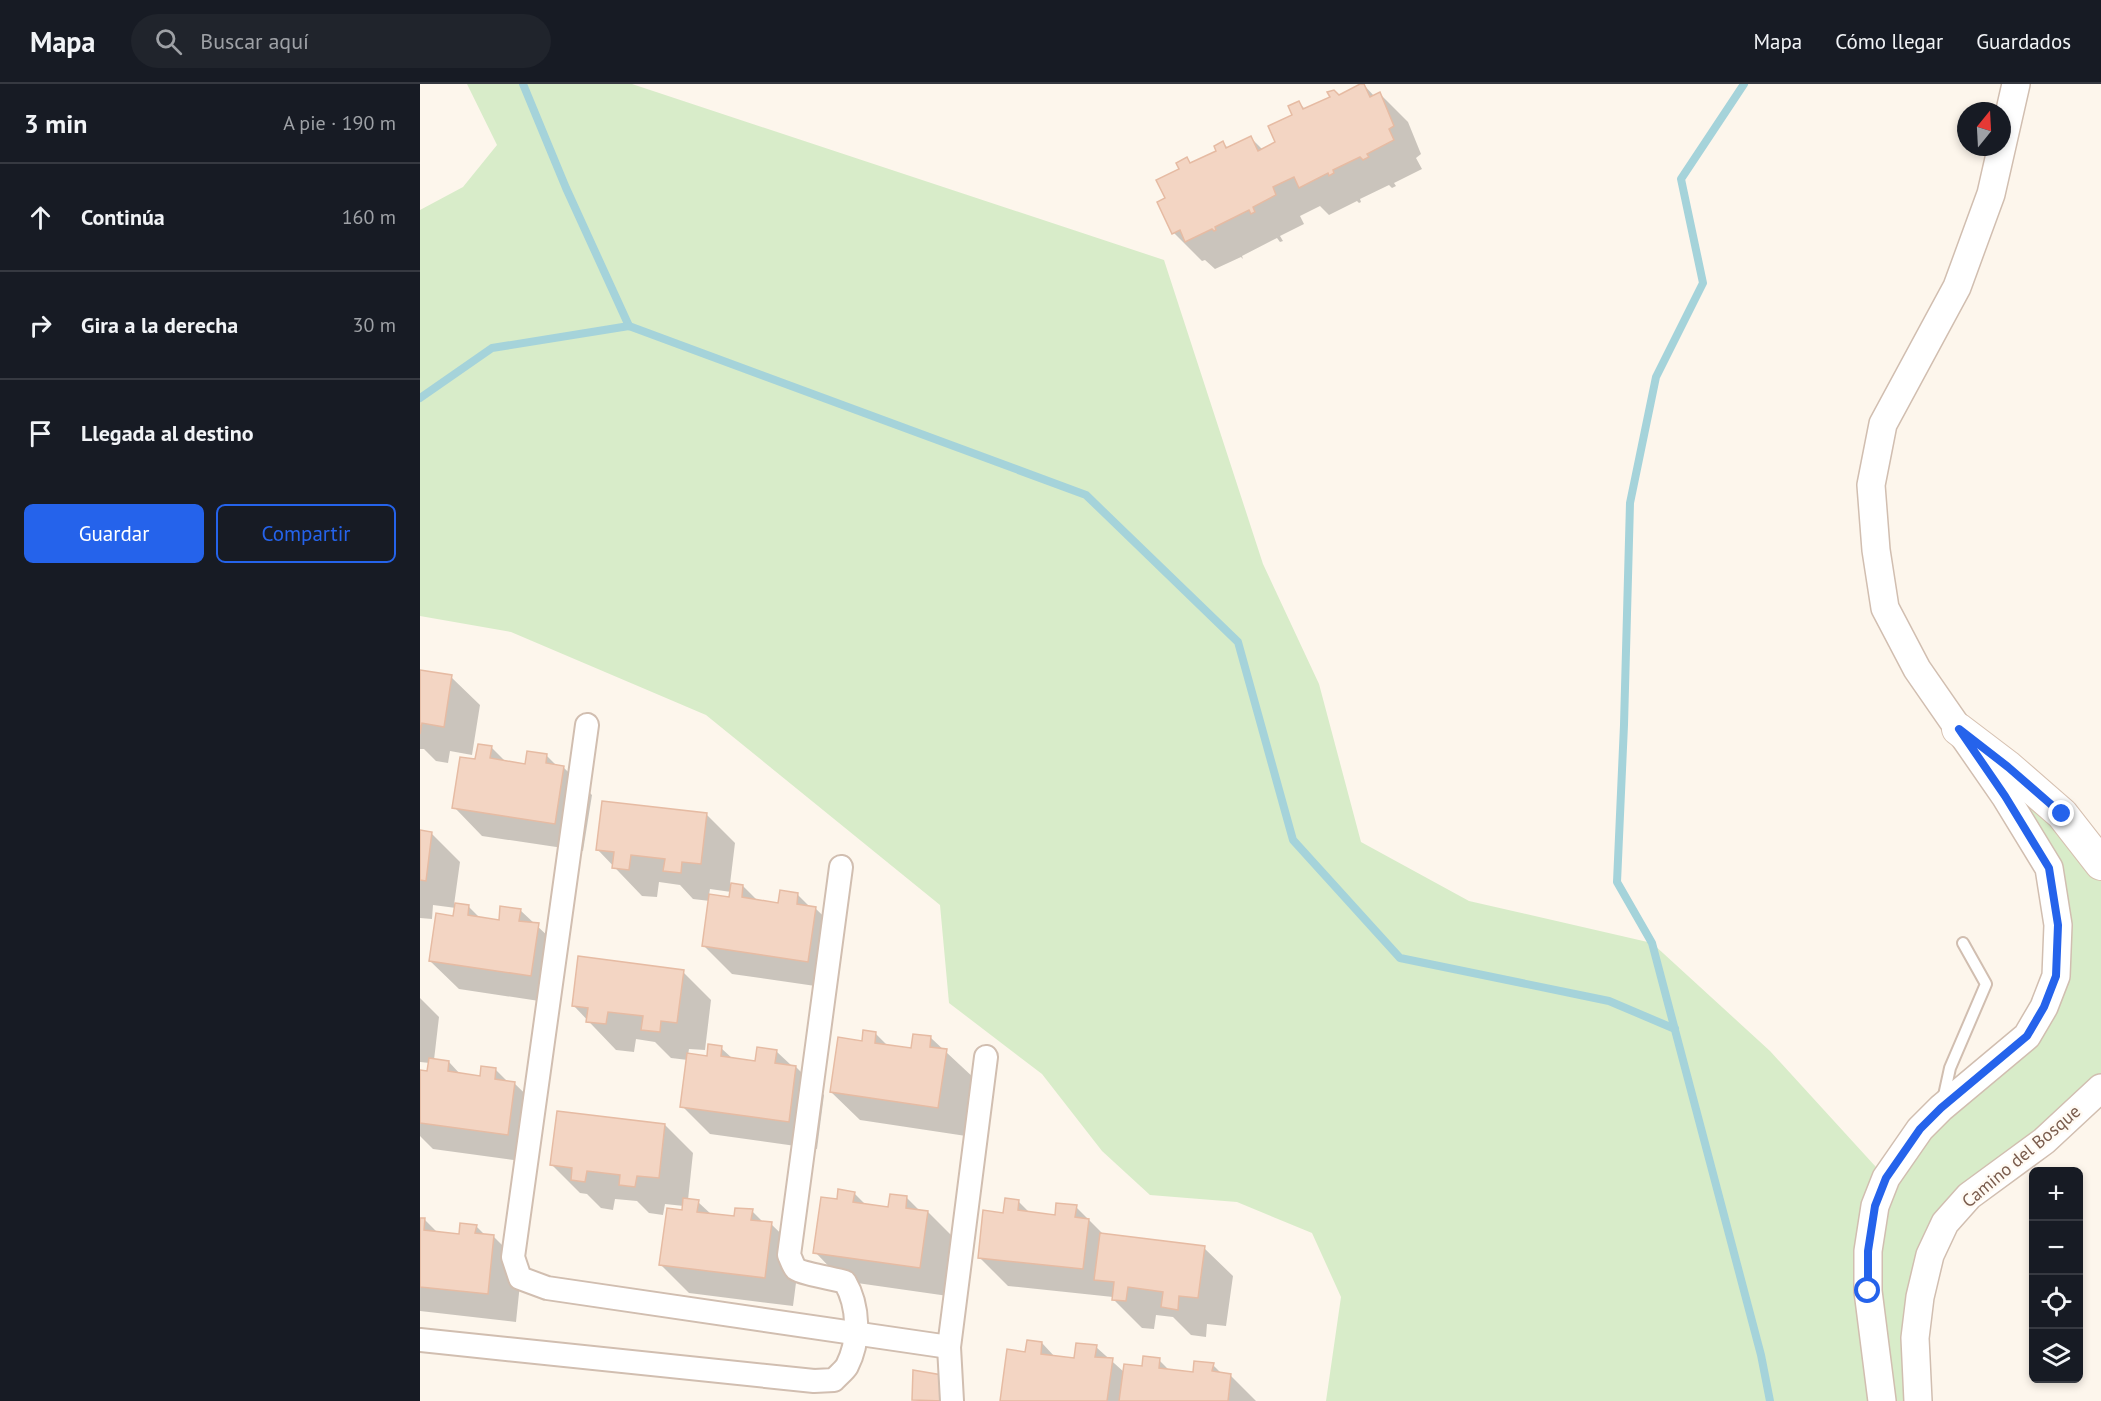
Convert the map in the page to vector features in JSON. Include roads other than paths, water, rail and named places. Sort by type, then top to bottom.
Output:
[{"type":"main road","points":[[1959,729],[2008,767],[2062,814],[2101,864]]},
{"type":"street","points":[[1882,1401],[1868,1291],[1868,1251],[1875,1206],[1886,1178],[1920,1129],[1941,1108],[2027,1036],[2044,1007],[2056,976],[2058,925],[2049,868],[2005,796],[1917,669],[1885,608],[1875,550],[1871,485],[1883,424],[1957,287],[1991,194],[2016,84]]},
{"type":"street","points":[[587,725],[513,1257],[520,1278],[547,1288],[949,1347]]},
{"type":"street","points":[[420,1340],[814,1381],[834,1380],[847,1367],[857,1335],[852,1293],[845,1282],[804,1273],[795,1268],[789,1255],[841,867]]},
{"type":"street","points":[[952,1401],[949,1347],[986,1057]]},
{"type":"street","name":"Camino del Bosque","points":[[1918,1401],[1915,1338],[1920,1297],[1930,1255],[1945,1223],[1968,1196],[2044,1141],[2101,1088]]},
{"type":"lane","points":[[1941,1108],[1950,1068],[1986,984],[1963,943]]},
{"type":"waterway","points":[[523,84],[566,188],[629,326]]},
{"type":"waterway","points":[[1744,84],[1681,179],[1703,283],[1656,377],[1630,503],[1617,882],[1652,943],[1761,1355],[1770,1401]]},
{"type":"waterway","points":[[420,398],[492,348],[629,326],[1086,495],[1238,642],[1293,840],[1400,958],[1609,1001],[1675,1029]]}]
